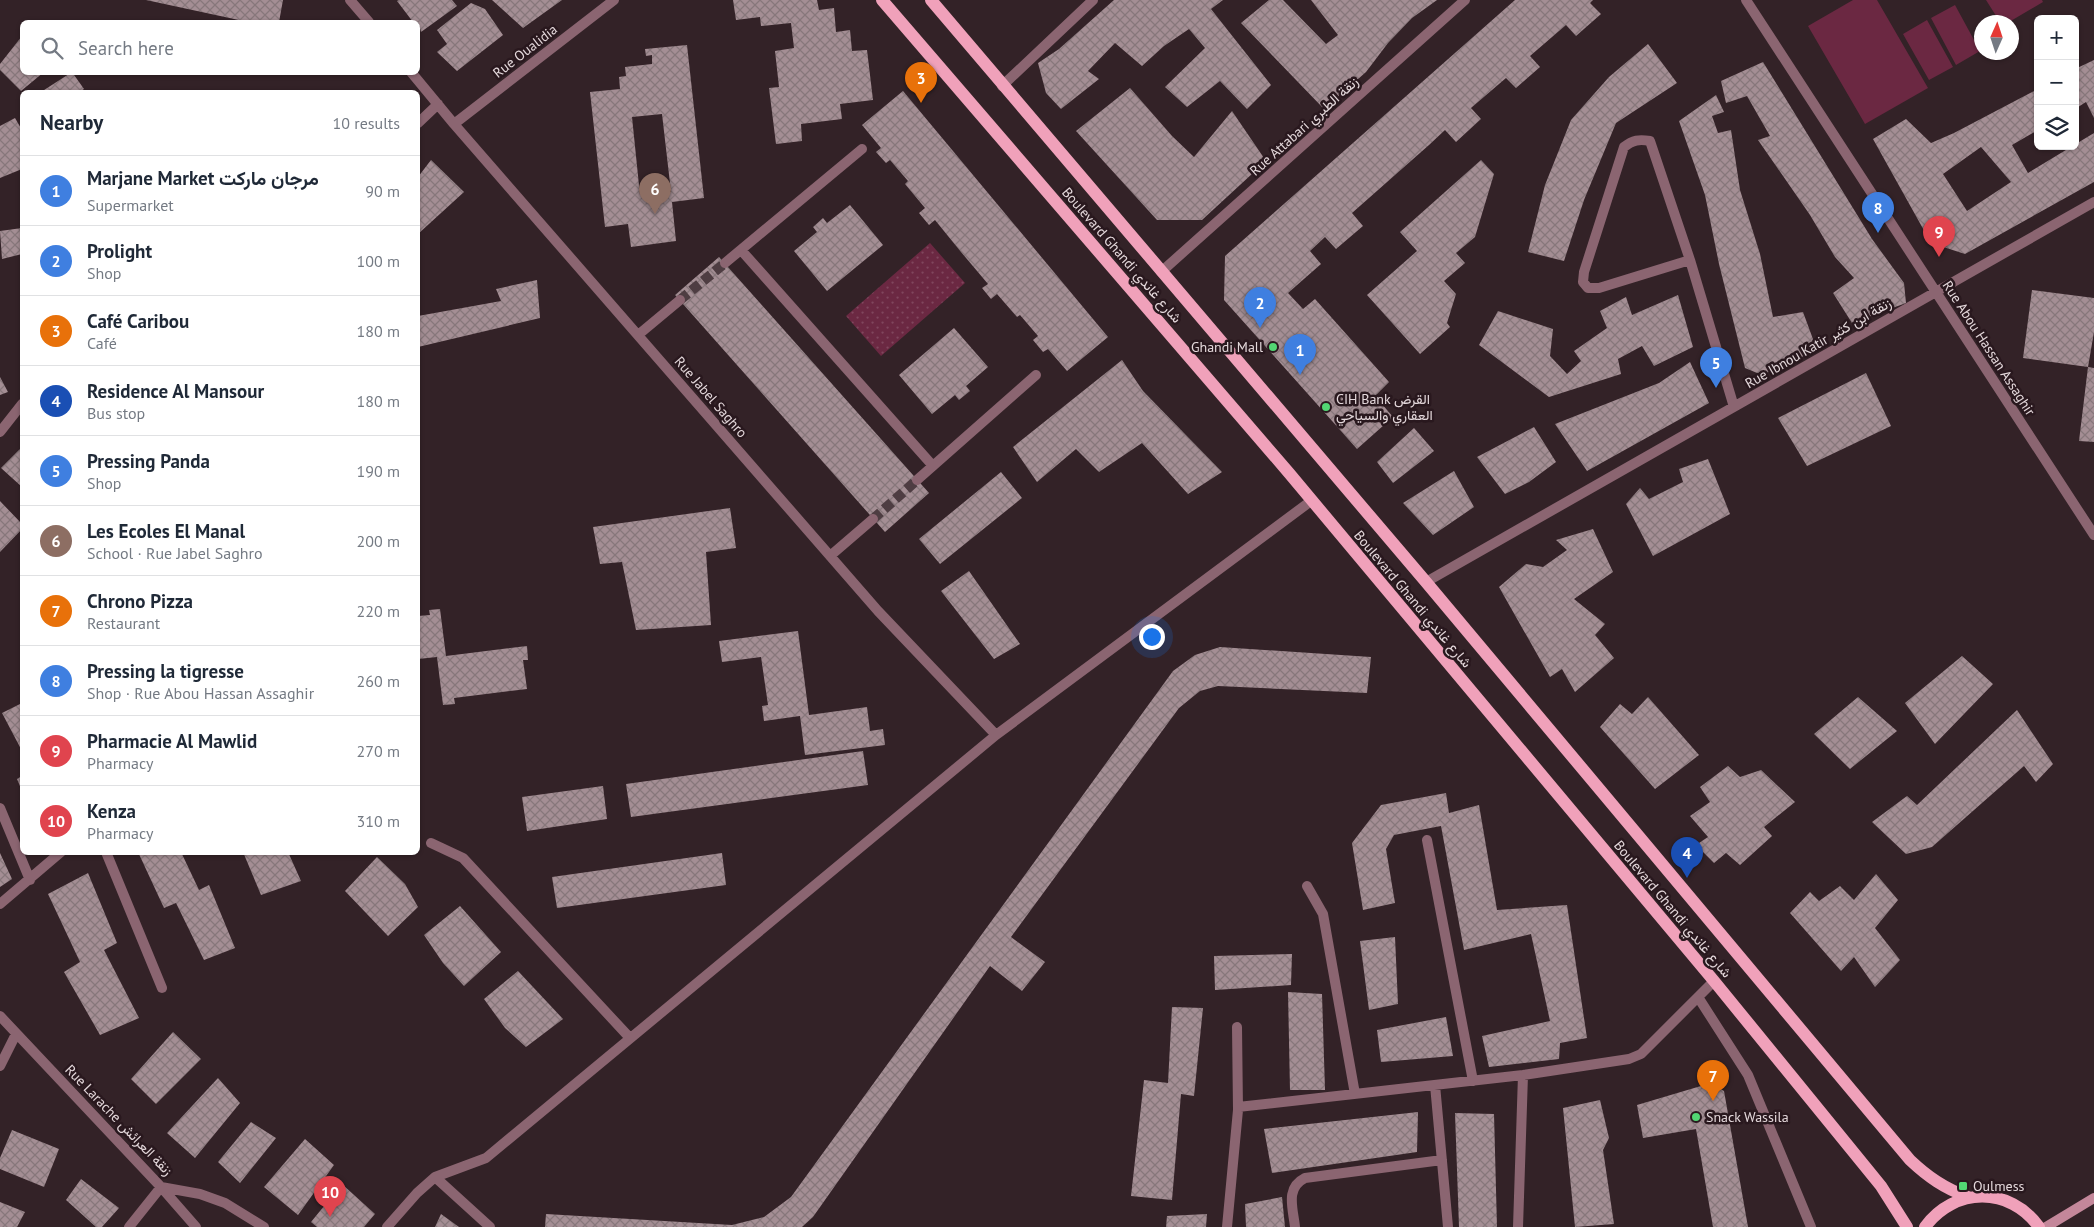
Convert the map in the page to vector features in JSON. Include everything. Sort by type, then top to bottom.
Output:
[{"type":"main road","name":"Boulevard Ghandi شارع غاندي","points":[[882,0],[1311,501],[1714,981],[1881,1186],[1907,1227]]},
{"type":"main road","name":"Boulevard Ghandi شارع غاندي","points":[[931,0],[1002,86],[1426,582],[1910,1160],[1946,1189],[1968,1197]]},
{"type":"main road","points":[[1925,1227],[1946,1206],[1968,1197],[1984,1196],[2008,1201],[2028,1214],[2039,1227]]},
{"type":"main road","points":[[2046,1227],[2094,1198]]},
{"type":"street","name":"Rue Oualidia","points":[[454,124],[614,0]]},
{"type":"street","points":[[1002,86],[1093,0]]},
{"type":"street","name":"Rue Attabari زنقة الطبري","points":[[1161,272],[1465,0]]},
{"type":"street","name":"Rue Abou Hassan Assaghir","points":[[1746,0],[2094,535]]},
{"type":"street","points":[[355,2],[368,20]]},
{"type":"street","name":"Rue Jabel Saghro","points":[[414,75],[454,124],[878,611],[996,735]]},
{"type":"street","points":[[420,122],[438,104]]},
{"type":"street","points":[[1690,260],[1598,288],[1588,288],[1583,282],[1584,272],[1624,147],[1630,142],[1639,139],[1650,141],[1690,260],[1734,407]]},
{"type":"street","points":[[725,263],[862,149]]},
{"type":"street","name":"Rue Ibnou Katir زنقة ابن كثير","points":[[1426,582],[2094,202]]},
{"type":"street","points":[[741,250],[933,466]]},
{"type":"street","points":[[638,335],[680,300]]},
{"type":"street","points":[[917,480],[1036,375]]},
{"type":"street","points":[[0,432],[20,407]]},
{"type":"street","points":[[387,1227],[417,1193],[435,1177],[486,1158],[996,735],[1311,501]]},
{"type":"street","points":[[830,556],[873,519]]},
{"type":"street","points":[[0,808],[30,880]]},
{"type":"street","points":[[1428,840],[1473,1081]]},
{"type":"street","points":[[432,843],[463,858],[630,1038]]},
{"type":"street","points":[[0,904],[58,855]]},
{"type":"street","points":[[107,855],[162,988]]},
{"type":"street","points":[[1308,886],[1323,914],[1355,1094]]},
{"type":"street","points":[[1238,1107],[1522,1076],[1629,1059],[1641,1054],[1714,981]]},
{"type":"street","points":[[1698,997],[1748,1075],[1811,1227]]},
{"type":"street","name":"Rue Larache زنقة العرائش","points":[[0,1016],[161,1186],[200,1194],[225,1203],[264,1227]]},
{"type":"street","points":[[1227,1227],[1238,1107],[1236,1027]]},
{"type":"street","points":[[0,1066],[16,1034]]},
{"type":"street","points":[[1518,1227],[1522,1076]]},
{"type":"street","points":[[1435,1085],[1448,1227]]},
{"type":"street","points":[[1295,1227],[1292,1190],[1296,1183],[1304,1178],[1442,1160]]},
{"type":"street","points":[[435,1177],[490,1227]]},
{"type":"street","points":[[129,1227],[161,1186],[196,1227]]},
{"type":"shaded area","points":[[1853,0],[1877,0],[1928,88],[1865,124],[1808,26]]},
{"type":"shaded area","points":[[1986,0],[2042,0],[2043,2],[2019,16],[1996,15]]},
{"type":"shaded area","points":[[1955,5],[1974,40],[1974,54],[1956,65],[1931,18]]},
{"type":"shaded area","points":[[1927,20],[1953,67],[1929,80],[1903,34]]},
{"type":"shaded area","points":[[930,243],[965,283],[881,356],[846,316]]},
{"type":"building","points":[[146,0],[283,0],[279,20],[239,20]]},
{"type":"building","points":[[452,0],[457,6],[421,32],[420,20],[411,20],[397,1]]},
{"type":"building","points":[[492,0],[562,0],[523,28]]},
{"type":"building","points":[[733,0],[817,0],[819,10],[834,8],[836,32],[850,30],[852,51],[867,50],[873,100],[840,104],[842,119],[801,124],[802,141],[776,144],[769,88],[779,87],[775,51],[794,48],[791,23],[761,26],[760,17],[736,20]]},
{"type":"building","points":[[1114,0],[1223,0],[1211,9],[1271,85],[1247,109],[1220,81],[1187,107],[1165,87],[1205,48],[1189,29],[1164,46],[1142,66],[1115,43],[1088,71],[1099,79],[1061,109],[1046,93],[1038,63],[1059,49]]},
{"type":"building","points":[[1269,0],[1283,0],[1326,44],[1338,35],[1311,0],[1437,0],[1412,18],[1388,43],[1366,72],[1324,109],[1241,23]]},
{"type":"building","points":[[1515,0],[1593,0],[1590,3],[1601,14],[1576,36],[1566,25],[1530,56],[1540,67],[1516,88],[1506,78],[1471,108],[1481,119],[1456,142],[1445,130],[1352,213],[1363,226],[1336,249],[1325,237],[1310,251],[1321,264],[1288,293],[1303,309],[1315,299],[1389,382],[1375,396],[1393,417],[1357,449],[1224,300],[1225,256]]},
{"type":"building","points":[[471,3],[485,9],[503,35],[457,71],[437,52],[447,44],[437,30]]},
{"type":"building","points":[[20,39],[20,75],[40,75],[20,90],[0,70],[0,64]]},
{"type":"building","points":[[1648,44],[1677,83],[1616,123],[1584,200],[1564,261],[1528,252],[1545,185],[1571,120],[1609,77]]},
{"type":"building","points":[[687,45],[704,198],[672,202],[676,241],[631,247],[628,224],[605,227],[590,92],[620,89],[619,77],[626,76],[625,67],[652,64],[652,55],[646,56],[645,49]],"holes":[[[662,114],[671,192],[640,195],[632,117]]]},
{"type":"building","points":[[2094,60],[2094,118],[2086,102],[2079,106],[2079,67]]},
{"type":"building","points":[[1763,62],[1872,239],[1904,283],[1906,303],[1852,323],[1833,293],[1854,278],[1835,257],[1810,215],[1758,140],[1770,136],[1747,96],[1726,103],[1721,81]]},
{"type":"building","points":[[67,75],[74,75],[84,89],[82,90],[44,90]]},
{"type":"building","points":[[1130,88],[1172,136],[1194,157],[1232,111],[1266,161],[1202,220],[1157,220],[1076,131]]},
{"type":"building","points":[[903,91],[1108,337],[1067,371],[1048,349],[1043,352],[1033,340],[1038,336],[1020,315],[1017,317],[997,294],[991,299],[982,288],[988,284],[935,220],[929,225],[919,213],[925,208],[905,184],[908,181],[890,160],[886,163],[876,152],[881,148],[862,125]]},
{"type":"building","points":[[2034,91],[2034,132],[2012,145],[2028,173],[2066,150],[2079,150],[2079,142],[2094,133],[2094,182],[1965,254],[1931,243],[1873,139],[1906,119],[1931,143]],"holes":[[[1981,147],[2011,182],[1967,211],[1943,174]]]},
{"type":"building","points":[[1716,95],[1724,112],[1712,116],[1718,133],[1731,130],[1740,190],[1760,254],[1773,317],[1803,312],[1817,350],[1762,375],[1745,368],[1719,264],[1705,195],[1679,121]]},
{"type":"building","points":[[15,118],[20,127],[20,170],[0,178],[0,126]]},
{"type":"building","points":[[431,160],[464,192],[420,232],[420,174]]},
{"type":"building","points":[[1481,160],[1494,174],[1475,237],[1456,253],[1465,263],[1444,281],[1456,294],[1447,323],[1450,327],[1420,354],[1367,295],[1417,251],[1400,232]]},
{"type":"building","points":[[850,205],[883,245],[827,291],[794,251],[817,232],[813,227],[823,218],[827,223]]},
{"type":"building","points":[[20,228],[20,254],[2,259],[0,231]]},
{"type":"building","points":[[719,257],[929,493],[885,532],[675,295]]},
{"type":"building","points":[[537,280],[540,318],[420,347],[420,316],[501,301],[496,289]]},
{"type":"building","points":[[2032,290],[2094,298],[2094,332],[2088,367],[2023,358]]},
{"type":"building","points":[[1678,295],[1693,347],[1654,366],[1642,346],[1618,359],[1621,374],[1549,397],[1479,345],[1498,311],[1553,329],[1550,356],[1567,374],[1581,361],[1574,351],[1607,328],[1600,311],[1626,297],[1632,315]]},
{"type":"building","points":[[954,328],[988,367],[966,386],[970,391],[959,400],[955,395],[932,414],[899,375]]},
{"type":"building","points":[[1122,360],[1143,391],[1222,472],[1188,494],[1142,443],[1099,472],[1076,449],[1037,482],[1013,447]]},
{"type":"building","points":[[1690,362],[1709,403],[1587,471],[1555,424],[1659,383]]},
{"type":"building","points":[[2088,367],[2094,368],[2094,442],[2079,441]]},
{"type":"building","points":[[1866,373],[1891,426],[1807,466],[1778,418]]},
{"type":"building","points":[[0,377],[8,392],[0,395]]},
{"type":"building","points":[[1534,427],[1556,462],[1529,482],[1505,494],[1477,457]]},
{"type":"building","points":[[1414,428],[1434,451],[1393,483],[1377,462]]},
{"type":"building","points":[[20,449],[20,485],[1,468]]},
{"type":"building","points":[[1708,459],[1730,514],[1653,556],[1626,504],[1640,488],[1649,499],[1683,482],[1679,469]]},
{"type":"building","points":[[1454,471],[1474,507],[1433,535],[1403,503]]},
{"type":"building","points":[[1001,472],[1022,498],[940,564],[919,539]]},
{"type":"building","points":[[0,501],[20,522],[20,531],[0,552]]},
{"type":"building","points":[[730,508],[736,548],[706,552],[711,625],[636,630],[622,562],[600,564],[593,527]]},
{"type":"building","points":[[1593,529],[1613,572],[1574,599],[1605,624],[1595,635],[1614,658],[1575,692],[1562,669],[1550,677],[1499,587],[1526,564],[1543,567],[1567,550],[1556,540]]},
{"type":"building","points":[[969,571],[1020,644],[994,659],[941,591]]},
{"type":"building","points":[[440,609],[446,656],[527,646],[528,660],[523,660],[527,689],[454,698],[455,704],[443,705],[437,657],[420,659],[420,616],[430,615],[429,610]]},
{"type":"building","points":[[798,631],[809,715],[867,707],[870,731],[883,729],[885,745],[805,755],[800,716],[764,721],[762,706],[768,705],[761,657],[722,662],[719,641]]},
{"type":"building","points":[[1220,647],[1371,657],[1367,693],[1218,686],[1200,691],[1179,708],[1011,937],[1045,962],[1022,991],[990,966],[813,1217],[802,1227],[545,1227],[546,1214],[732,1225],[764,1217],[791,1197],[1173,671],[1195,655]]},
{"type":"building","points":[[1962,656],[1993,684],[1935,744],[1905,703]]},
{"type":"building","points":[[1648,697],[1699,755],[1655,789],[1600,727],[1620,704],[1632,714]]},
{"type":"building","points":[[1858,697],[1897,731],[1850,769],[1814,734]]},
{"type":"building","points":[[20,704],[20,747],[2,713]]},
{"type":"building","points":[[2017,710],[2053,764],[2036,782],[2024,766],[1932,847],[1906,854],[1872,822],[1907,796],[1917,805]]},
{"type":"building","points":[[863,751],[868,785],[631,817],[626,784]]},
{"type":"building","points":[[1728,766],[1740,777],[1761,770],[1795,802],[1764,827],[1772,836],[1740,865],[1726,853],[1714,863],[1696,845],[1708,837],[1690,816],[1710,802],[1700,787]]},
{"type":"building","points":[[603,786],[607,819],[527,831],[522,797]]},
{"type":"building","points":[[1446,793],[1449,813],[1479,805],[1497,910],[1567,905],[1587,1038],[1560,1043],[1559,1059],[1489,1067],[1482,1036],[1550,1021],[1531,934],[1464,950],[1441,826],[1394,835],[1386,849],[1395,903],[1363,910],[1352,843],[1381,805]]},
{"type":"building","points":[[0,853],[12,879],[0,887]]},
{"type":"building","points":[[722,853],[726,885],[557,908],[552,877]]},
{"type":"building","points":[[139,855],[182,855],[199,890],[209,885],[235,948],[204,960],[176,903],[164,908]]},
{"type":"building","points":[[244,855],[289,855],[301,881],[261,895]]},
{"type":"building","points":[[377,857],[405,884],[418,907],[388,936],[345,891]]},
{"type":"building","points":[[88,873],[117,943],[104,950],[139,1018],[100,1035],[64,972],[80,962],[48,894]]},
{"type":"building","points":[[1876,874],[1898,900],[1875,928],[1900,960],[1875,987],[1854,957],[1841,971],[1790,913],[1810,892],[1819,901],[1840,886],[1854,900]]},
{"type":"building","points":[[460,906],[501,952],[464,986],[443,963],[424,935]]},
{"type":"building","points":[[1395,937],[1398,1004],[1369,1010],[1360,941]]},
{"type":"building","points":[[1292,954],[1291,985],[1215,990],[1214,956]]},
{"type":"building","points":[[518,971],[563,1019],[526,1047],[505,1028],[484,999]]},
{"type":"building","points":[[1288,992],[1322,994],[1325,1090],[1290,1090]]},
{"type":"building","points":[[1172,1007],[1203,1008],[1194,1096],[1181,1094],[1172,1200],[1131,1196],[1144,1080],[1168,1083]]},
{"type":"building","points":[[1446,1017],[1453,1056],[1381,1062],[1377,1030]]},
{"type":"building","points":[[173,1032],[201,1059],[156,1104],[131,1079]]},
{"type":"building","points":[[218,1078],[240,1103],[195,1158],[167,1133]]},
{"type":"building","points":[[1711,1083],[1724,1091],[1748,1227],[1713,1227],[1696,1129],[1643,1138],[1637,1105]]},
{"type":"building","points":[[1600,1100],[1609,1138],[1603,1150],[1614,1224],[1575,1227],[1563,1108]]},
{"type":"building","points":[[1418,1112],[1417,1152],[1272,1173],[1264,1129]]},
{"type":"building","points":[[1455,1113],[1494,1114],[1497,1227],[1459,1227]]},
{"type":"building","points":[[251,1122],[276,1138],[240,1183],[218,1162]]},
{"type":"building","points":[[12,1130],[59,1149],[44,1187],[0,1169],[0,1158]]},
{"type":"building","points":[[305,1139],[334,1165],[298,1215],[264,1187]]},
{"type":"building","points":[[81,1179],[119,1208],[102,1227],[96,1227],[66,1200]]},
{"type":"building","points":[[342,1184],[375,1214],[364,1227],[317,1227],[311,1222]]},
{"type":"building","points":[[1282,1197],[1285,1227],[1246,1227],[1245,1204]]},
{"type":"building","points":[[0,1202],[25,1212],[17,1227],[0,1227]]},
{"type":"building","points":[[441,1214],[459,1227],[435,1227]]},
{"type":"building","points":[[1207,1214],[1206,1227],[1166,1227],[1167,1216]]},
{"type":"tunnel","points":[[680,300],[725,263]]},
{"type":"tunnel","points":[[873,519],[917,480]]},
{"type":"place","name":"Café Caribou","points":[[921,103]]},
{"type":"place","name":"Les Ecoles El Manal","points":[[655,214]]},
{"type":"place","name":"Pressing la tigresse","points":[[1878,233]]},
{"type":"place","name":"Pharmacie Al Mawlid","points":[[1939,257]]},
{"type":"place","name":"Prolight","points":[[1260,328]]},
{"type":"place","name":"Ghandi Mall","points":[[1273,347]]},
{"type":"place","name":"Marjane Market مرجان ماركت","points":[[1300,375]]},
{"type":"place","name":"Pressing Panda","points":[[1716,388]]},
{"type":"place","name":"CIH Bank القرض العقاري والسياحي","points":[[1326,407]]},
{"type":"place","name":"Residence Al Mansour","points":[[1687,878]]},
{"type":"place","name":"Chrono Pizza","points":[[1713,1101]]},
{"type":"place","name":"Snack Wassila","points":[[1696,1117]]},
{"type":"place","name":"Oulmess","points":[[1963,1186]]},
{"type":"place","name":"Kenza","points":[[330,1217]]}]
